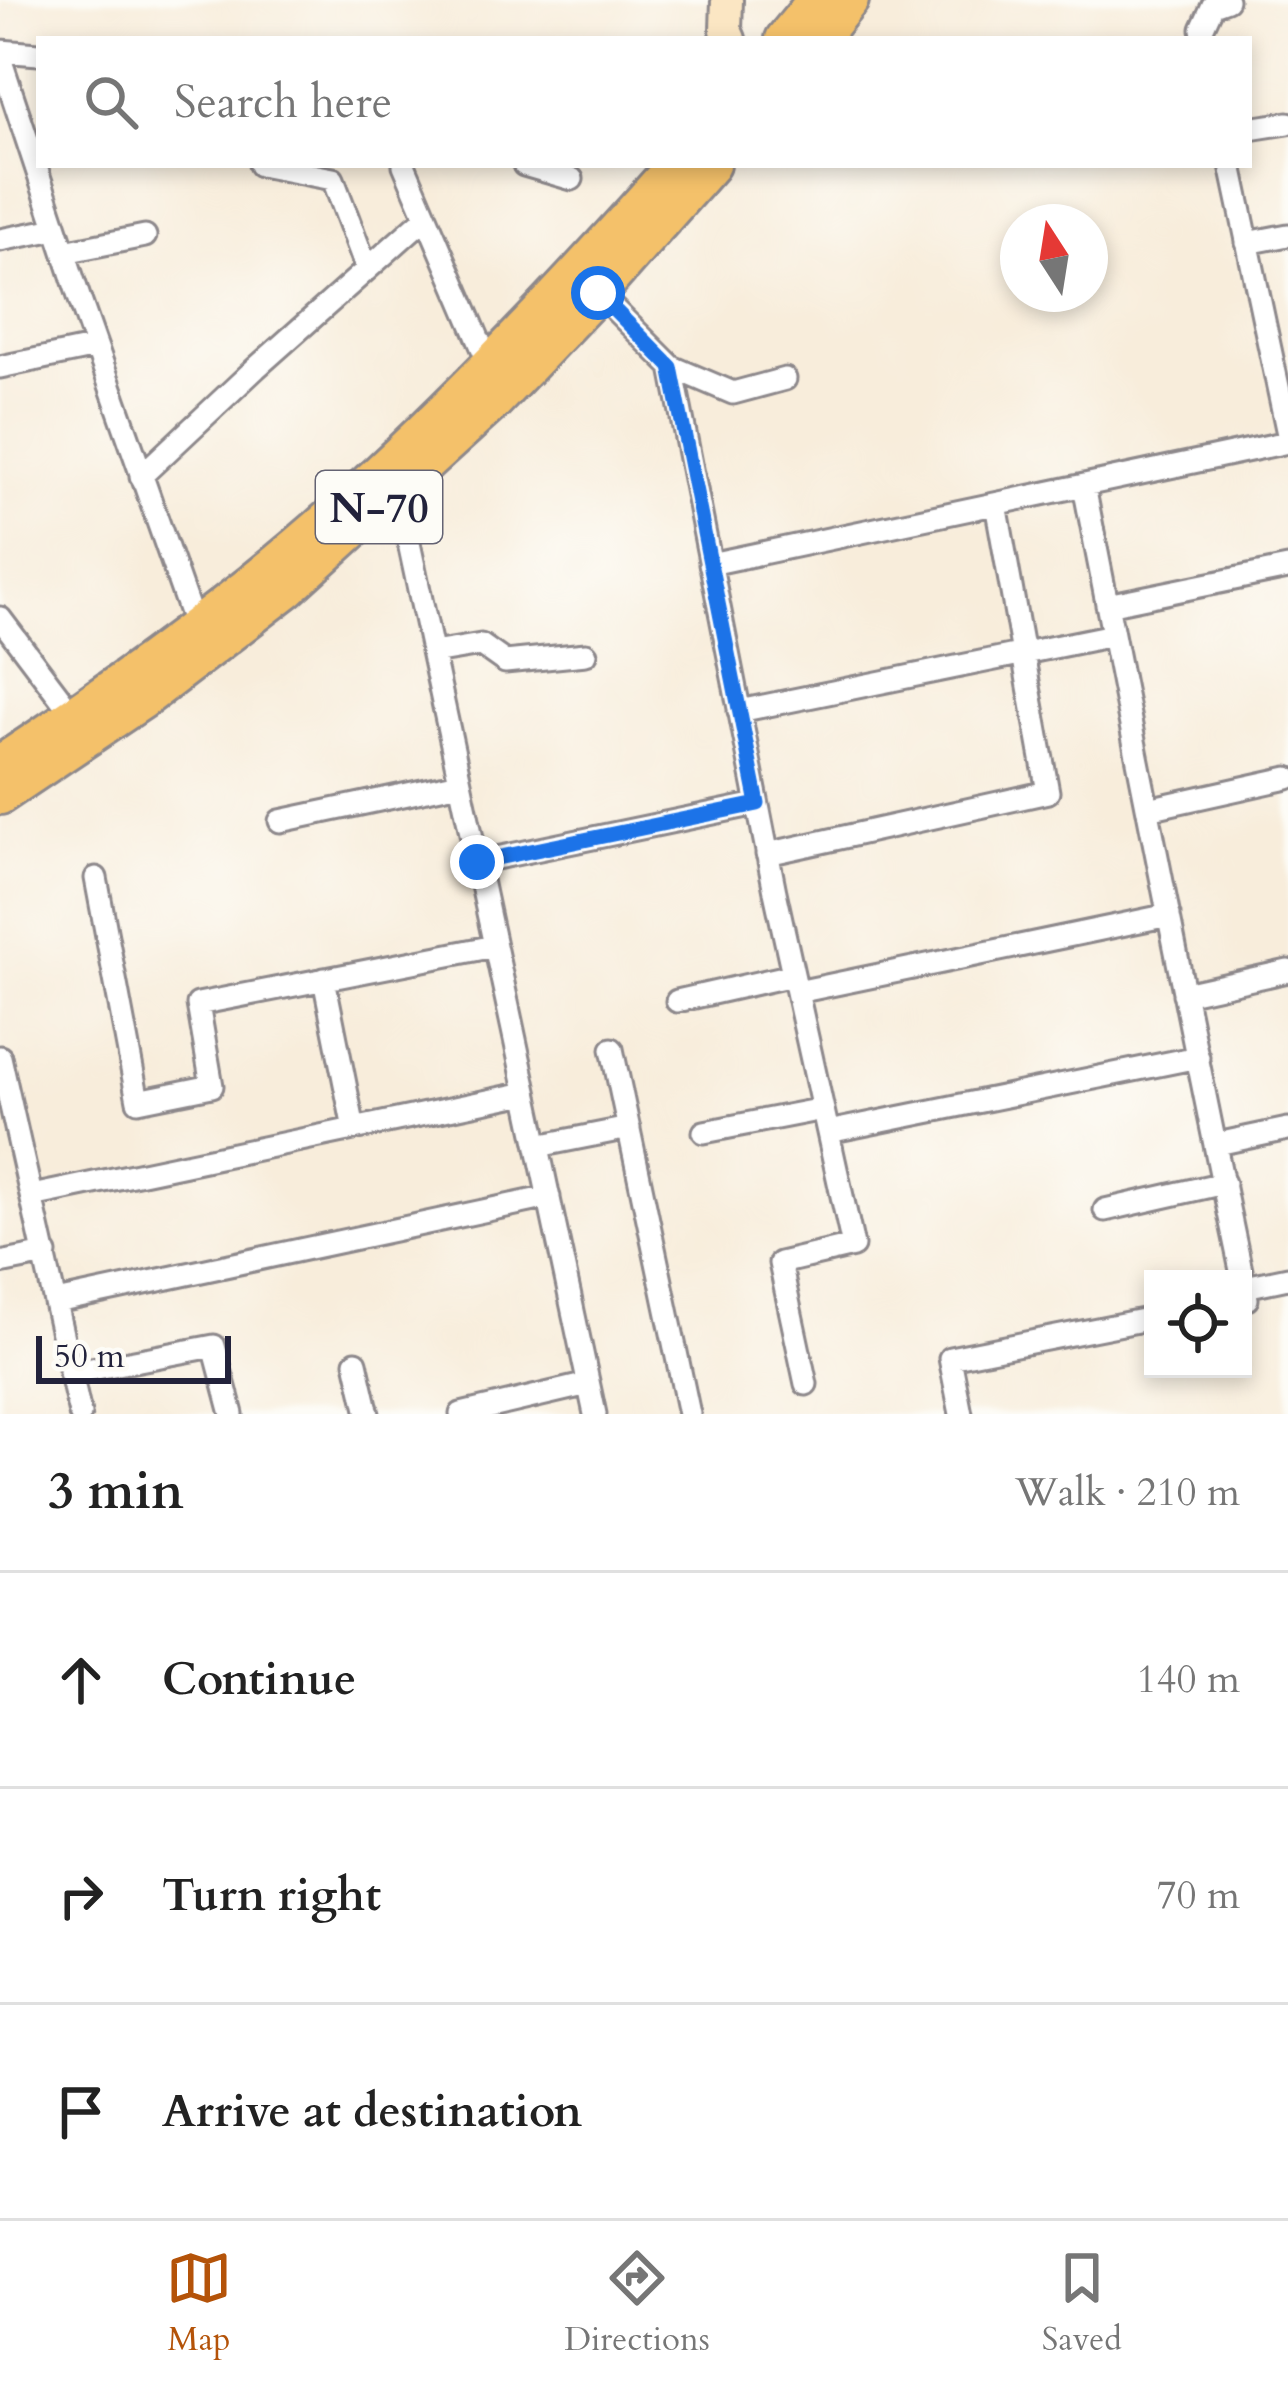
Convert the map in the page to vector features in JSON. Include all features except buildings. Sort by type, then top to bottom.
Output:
[{"type":"highway","points":[[786,36],[816,0]]},
{"type":"highway","points":[[821,36],[850,0]]},
{"type":"highway","name":"N-70","points":[[0,796],[143,700],[279,578],[354,496],[579,274],[672,168]]},
{"type":"highway","name":"N-70","points":[[0,764],[195,626],[279,578],[383,503],[494,402],[708,168]]},
{"type":"main road","points":[[727,0],[729,36]]},
{"type":"street","points":[[1203,36],[1213,5],[1227,0]]},
{"type":"street","points":[[36,54],[0,55],[8,111],[64,252],[195,626]]},
{"type":"street","points":[[1252,129],[1288,123]]},
{"type":"street","points":[[275,168],[332,179],[367,269]]},
{"type":"street","points":[[405,168],[490,366]]},
{"type":"street","points":[[534,168],[572,179]]},
{"type":"street","points":[[710,564],[1288,438],[1232,168]]},
{"type":"street","points":[[142,476],[426,217]]},
{"type":"street","points":[[0,240],[56,230]]},
{"type":"street","points":[[1247,243],[1288,235]]},
{"type":"street","points":[[64,252],[145,236]]},
{"type":"street","points":[[598,293],[671,367],[734,393],[784,379]]},
{"type":"street","points":[[0,367],[96,347]]},
{"type":"street","points":[[671,367],[767,854],[854,1246],[780,1263],[806,1384]]},
{"type":"street","points":[[1084,486],[1240,1270]]},
{"type":"street","points":[[383,503],[406,529],[595,1414]]},
{"type":"street","points":[[767,854],[1048,792],[996,504]]},
{"type":"street","points":[[1107,605],[1288,568]]},
{"type":"street","points":[[0,618],[74,716]]},
{"type":"street","points":[[739,711],[1113,635]]},
{"type":"street","points":[[433,653],[481,645],[505,662],[586,654]]},
{"type":"street","points":[[1148,809],[1288,778]]},
{"type":"street","points":[[280,821],[460,783]]},
{"type":"street","points":[[477,862],[758,804]]},
{"type":"street","points":[[96,878],[138,1101],[212,1086],[198,1004],[495,946]]},
{"type":"street","points":[[676,1001],[795,984],[1169,915]]},
{"type":"street","points":[[1184,994],[1288,971]]},
{"type":"street","points":[[324,980],[354,1129]]},
{"type":"street","points":[[612,1049],[689,1414]]},
{"type":"street","points":[[0,1057],[80,1414]]},
{"type":"street","points":[[704,1132],[826,1120],[1198,1057]]},
{"type":"street","points":[[32,1196],[526,1093]]},
{"type":"street","points":[[538,1146],[629,1128]]},
{"type":"street","points":[[1217,1144],[1288,1129]]},
{"type":"street","points":[[1105,1210],[1224,1183]]},
{"type":"street","points":[[56,1302],[548,1197]]},
{"type":"street","points":[[0,1264],[46,1255]]},
{"type":"street","points":[[1252,1290],[1288,1278]]},
{"type":"street","points":[[961,1414],[950,1358],[1144,1320]]},
{"type":"street","points":[[70,1373],[214,1346],[232,1414]]},
{"type":"street","points":[[356,1362],[368,1414]]},
{"type":"street","points":[[461,1414],[588,1384]]},
{"type":"route","points":[[477,862],[758,804],[671,367],[598,293]]}]
